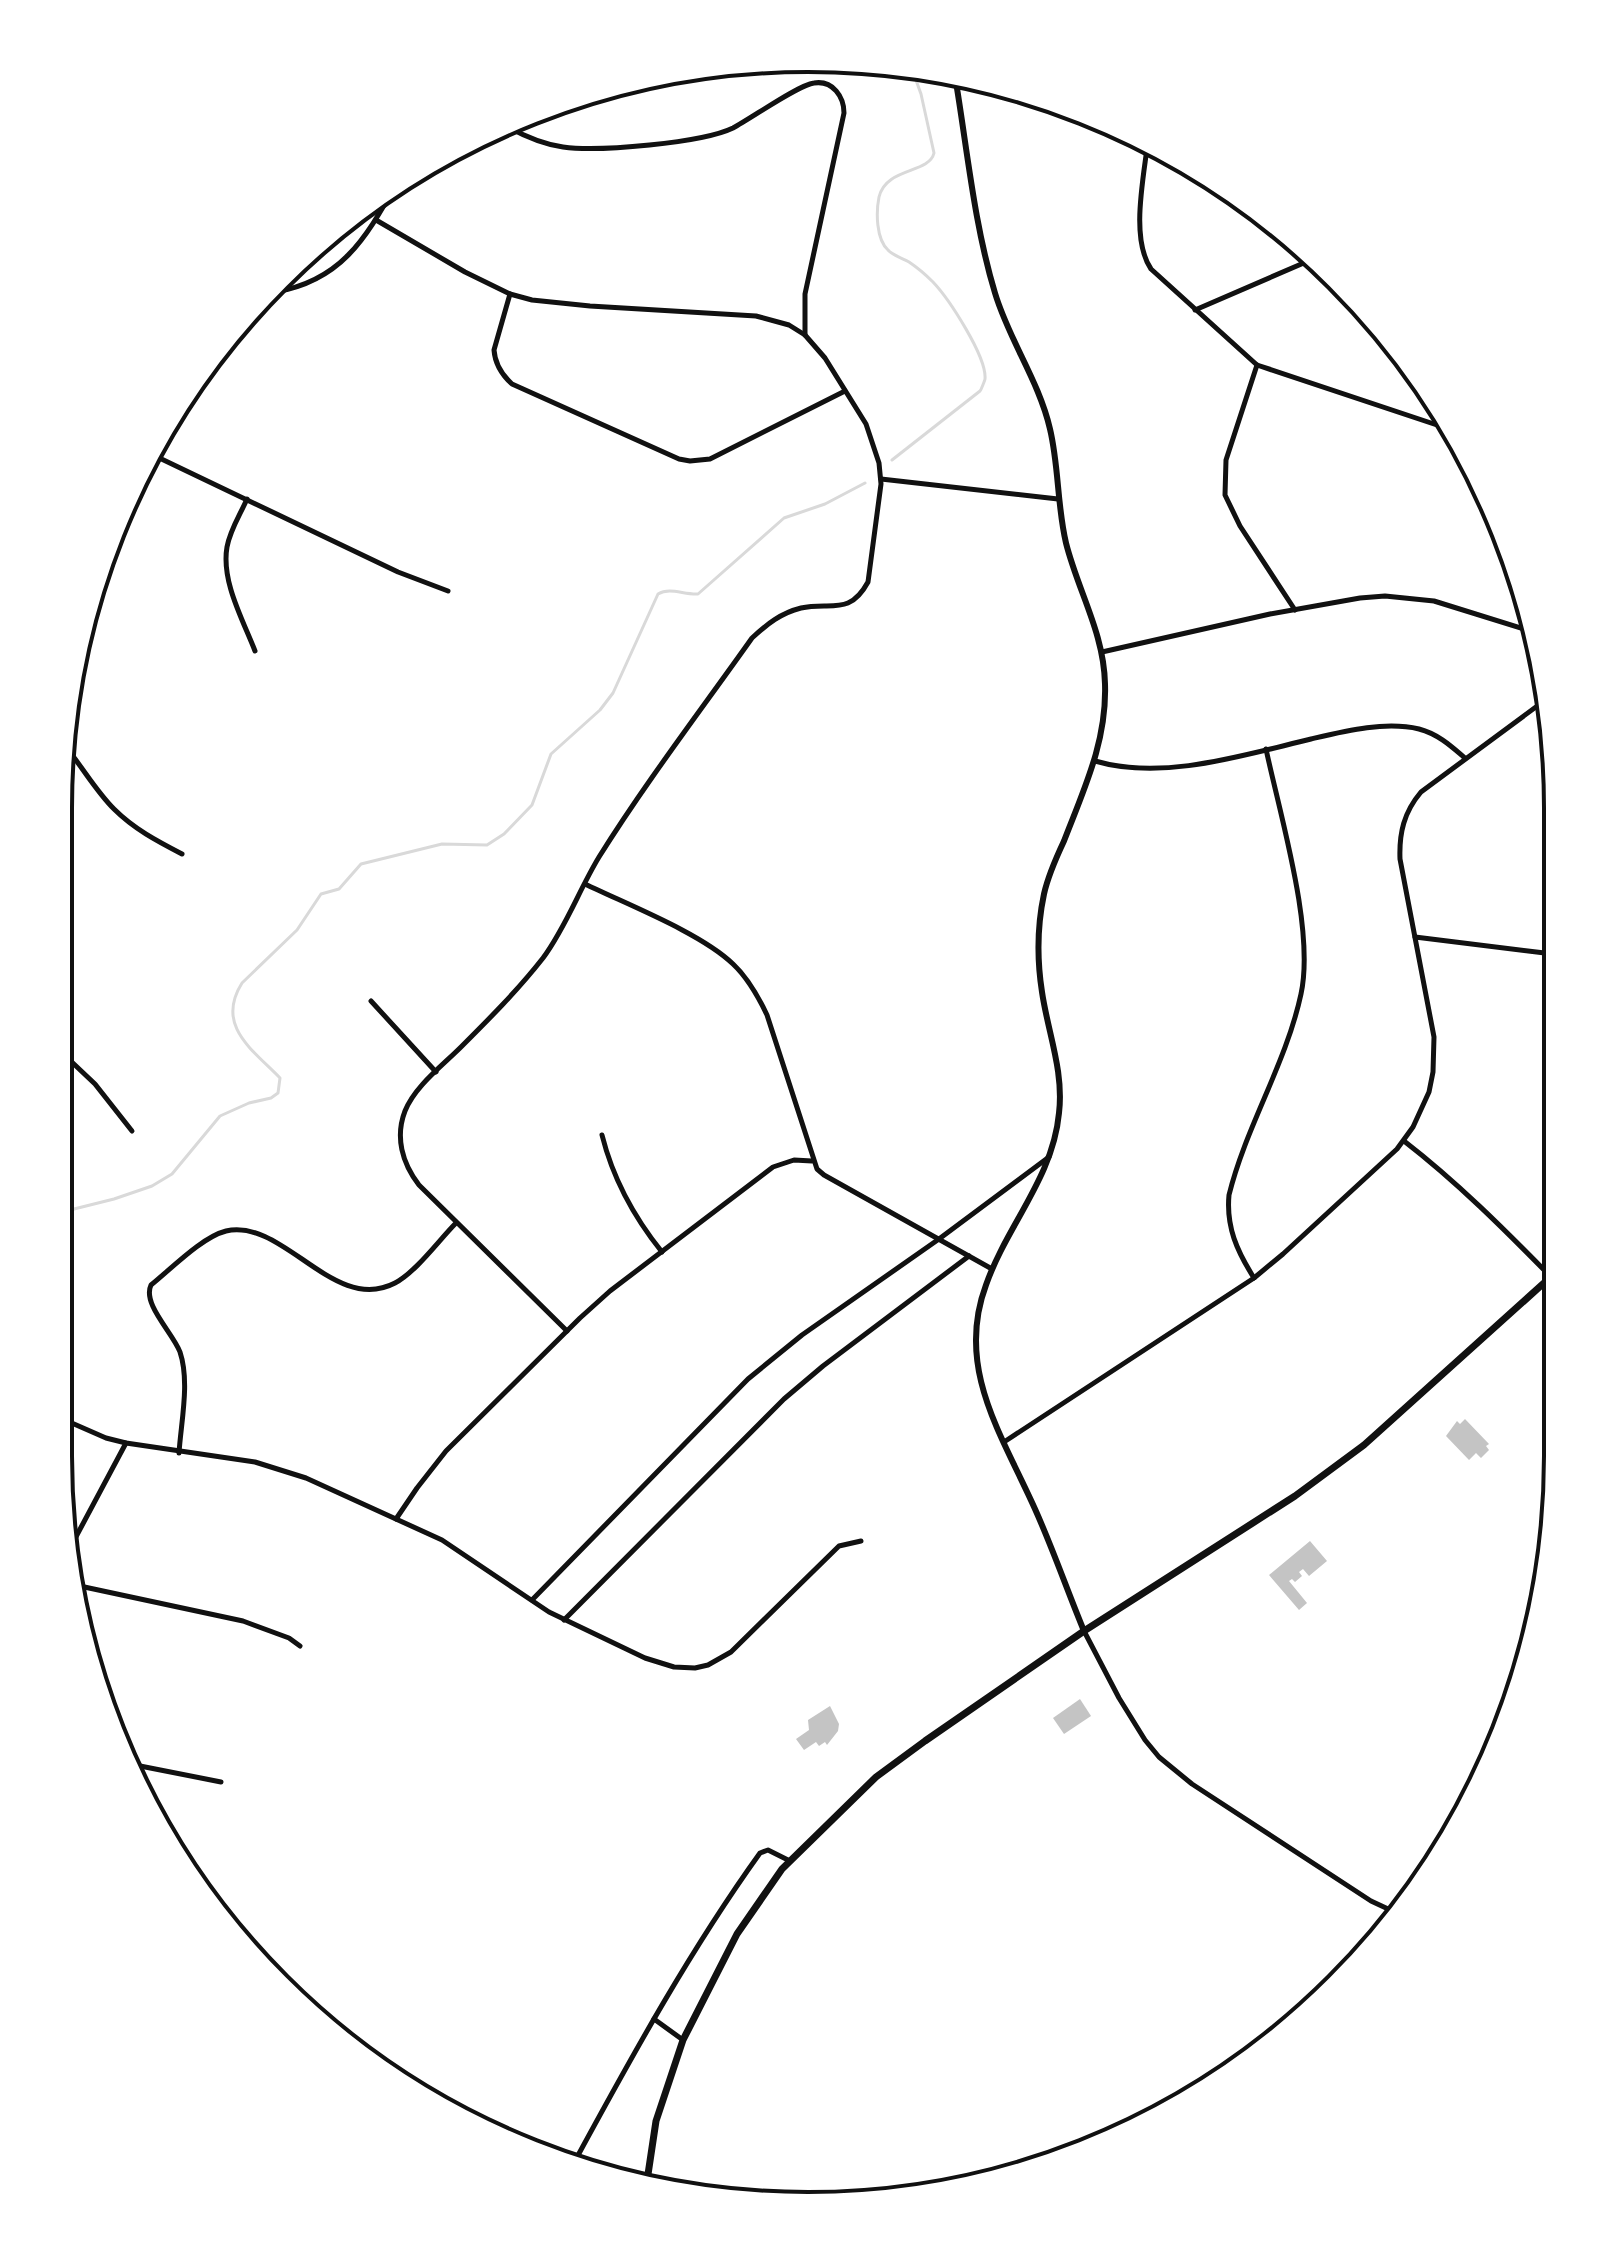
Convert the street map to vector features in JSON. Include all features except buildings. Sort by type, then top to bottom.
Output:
[{"type":"main road","points":[[648,2174],[656,2121],[683,2040],[737,1934],[782,1869],[876,1777],[1084,1631],[1295,1496],[1364,1445],[1544,1283]]},
{"type":"street","points":[[517,132],[563,147],[664,143],[723,132],[806,85],[821,83],[836,90],[841,96],[844,113],[805,294],[805,335]]},
{"type":"street","points":[[957,87],[987,262],[996,297],[1045,410],[1066,544],[1102,652],[1105,710],[1095,761],[1049,878],[1039,925],[1042,995],[1060,1079],[1058,1123],[1050,1157],[992,1269],[978,1312],[976,1362],[985,1399],[1037,1513],[1084,1631],[1145,1740],[1174,1771],[1371,1901],[1388,1909]]},
{"type":"street","points":[[1147,155],[1141,249],[1151,269],[1257,365],[1436,425]]},
{"type":"street","points":[[287,289],[310,283],[337,267],[363,239],[383,207]]},
{"type":"street","points":[[376,220],[465,272],[510,294],[532,300],[756,316],[789,325],[814,343],[866,424],[875,445],[881,479],[868,582],[863,591],[844,605],[834,608],[809,607],[779,616],[752,638],[621,824],[545,955],[493,1016],[416,1092],[405,1111],[400,1136],[401,1150],[419,1185],[567,1331]]},
{"type":"street","points":[[1195,310],[1302,264]]},
{"type":"street","points":[[510,294],[494,350],[505,378],[525,390],[679,459],[710,459],[845,391]]},
{"type":"street","points":[[1257,365],[1226,460],[1225,495],[1240,526],[1295,610]]},
{"type":"street","points":[[161,459],[398,572],[448,591]]},
{"type":"street","points":[[881,479],[1058,499]]},
{"type":"street","points":[[247,499],[230,535],[226,560],[231,586],[255,651]]},
{"type":"street","points":[[1102,652],[1360,598],[1434,601],[1521,628]]},
{"type":"street","points":[[1004,1442],[1254,1278],[1404,1141],[1429,1092],[1435,1053],[1400,859],[1402,826],[1421,792],[1537,706]]},
{"type":"street","points":[[1095,761],[1128,768],[1169,768],[1352,730],[1407,728],[1433,734],[1465,758]]},
{"type":"street","points":[[1254,1278],[1233,1241],[1229,1224],[1229,1195],[1293,1024],[1301,994],[1305,954],[1294,878],[1266,749]]},
{"type":"street","points":[[74,758],[112,807],[129,823],[143,834],[182,854]]},
{"type":"street","points":[[585,884],[709,946],[738,969],[759,997],[767,1015],[812,1161],[824,1175],[992,1269]]},
{"type":"street","points":[[1415,937],[1544,953]]},
{"type":"street","points":[[371,1001],[436,1072]]},
{"type":"street","points":[[72,1062],[95,1084],[132,1131]]},
{"type":"street","points":[[602,1135],[608,1159],[630,1208],[662,1252]]},
{"type":"street","points":[[1404,1141],[1437,1166],[1544,1266]]},
{"type":"street","points":[[532,1600],[748,1379],[802,1335],[1050,1157]]},
{"type":"street","points":[[396,1519],[446,1451],[610,1291],[773,1167],[794,1160],[812,1161]]},
{"type":"street","points":[[179,1453],[183,1397],[181,1360],[179,1351],[149,1299],[151,1285],[209,1239],[221,1233],[243,1230],[267,1238],[336,1280],[361,1288],[386,1287],[404,1277],[456,1223]]},
{"type":"street","points":[[564,1620],[784,1399],[969,1256]]},
{"type":"street","points":[[72,1423],[126,1443],[255,1462],[281,1469],[442,1540],[564,1620],[645,1658],[674,1667],[708,1665],[731,1652],[839,1546],[861,1541]]},
{"type":"street","points":[[77,1536],[126,1443]]},
{"type":"street","points":[[84,1587],[243,1621],[289,1638],[300,1646]]},
{"type":"street","points":[[141,1766],[221,1782]]},
{"type":"street","points":[[578,2155],[722,1906],[760,1853],[768,1850],[791,1861]]},
{"type":"street","points":[[654,2019],[683,2040]]},
{"type":"waterway","points":[[892,460],[980,391],[985,379],[974,343],[948,301],[922,272],[888,250],[879,232],[878,203],[883,187],[898,175],[924,165],[934,153],[916,80]]},
{"type":"waterway","points":[[72,1210],[152,1186],[172,1174],[220,1116],[278,1093],[280,1078],[249,1047],[235,1025],[235,998],[242,983],[297,930],[321,894],[339,889],[361,864],[442,844],[487,845],[504,834],[532,805],[551,754],[600,710],[613,693],[658,594],[667,591],[698,594],[784,518],[825,504],[865,483]]}]
